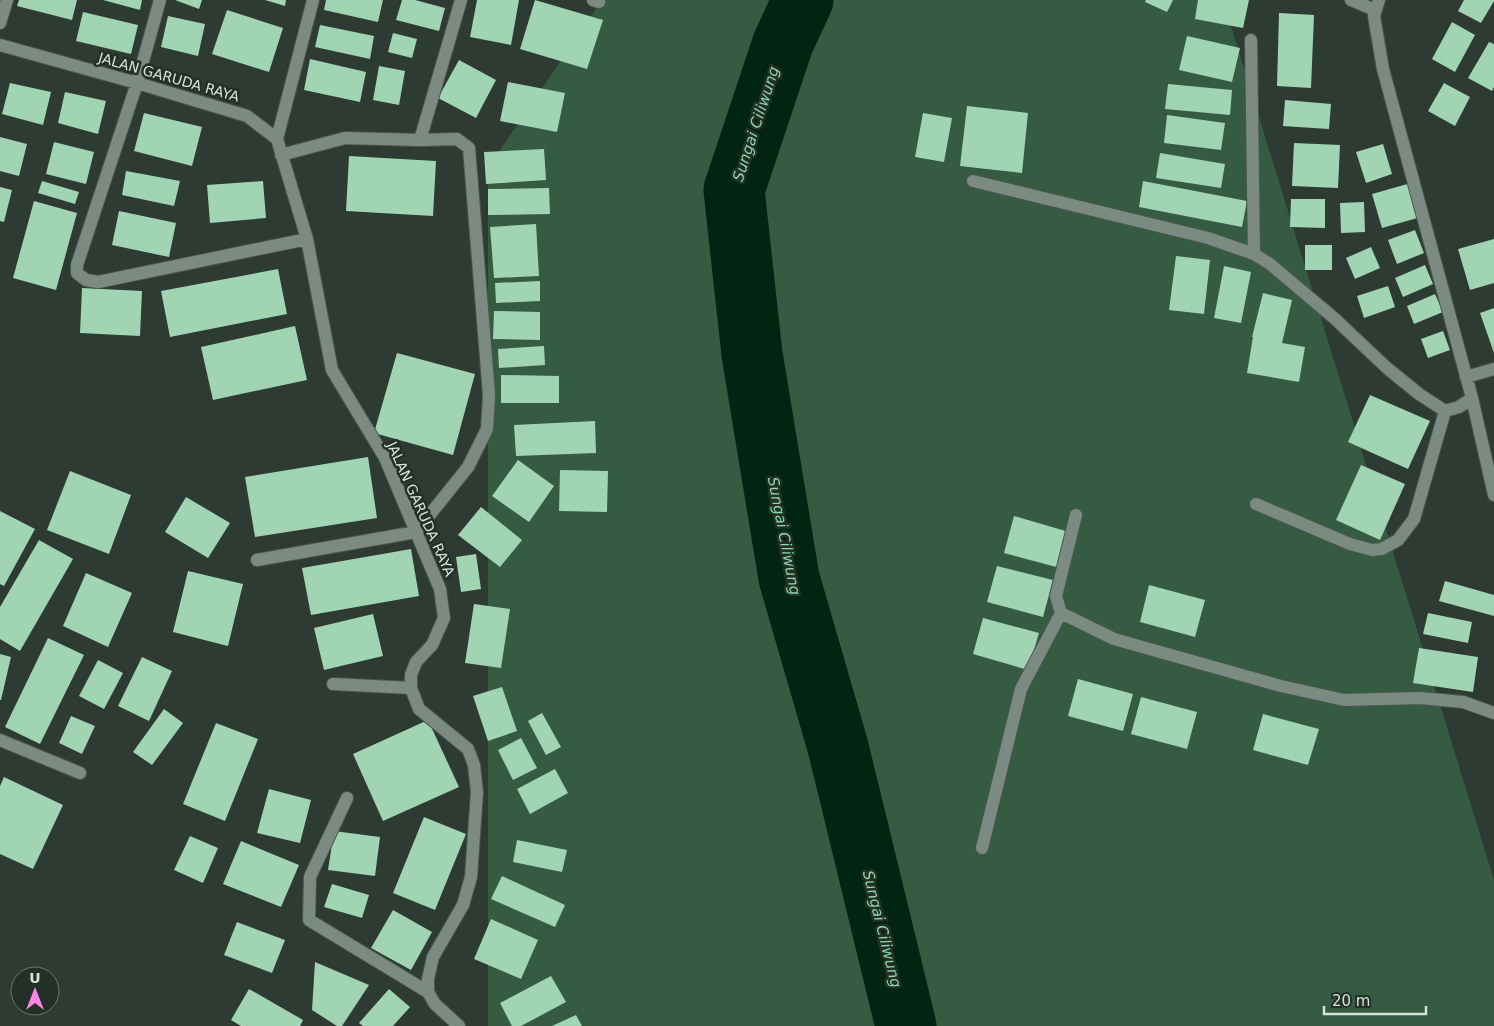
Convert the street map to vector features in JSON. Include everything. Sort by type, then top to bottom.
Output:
[{"type":"street","points":[[0,23],[7,0]]},
{"type":"street","points":[[160,0],[137,82],[77,265],[77,273],[86,280],[98,282],[307,239]]},
{"type":"street","points":[[277,139],[313,0]]},
{"type":"street","points":[[420,140],[461,0]]},
{"type":"street","points":[[1351,0],[1377,5],[1374,22],[1383,70],[1472,398],[1494,495]]},
{"type":"street","points":[[1251,40],[1254,254]]},
{"type":"street","name":"JALAN GARUDA RAYA","points":[[0,45],[137,82],[247,116],[277,139],[307,239],[332,370],[384,458],[440,589],[444,618],[432,644],[416,662],[411,675],[411,688]]},
{"type":"street","points":[[257,560],[416,532],[468,467],[487,429],[489,395],[469,148],[457,139],[345,138],[281,155]]},
{"type":"street","points":[[973,181],[1199,236],[1254,254],[1270,264],[1334,318],[1387,368],[1419,394],[1445,411],[1459,407],[1472,398]]},
{"type":"street","points":[[1466,377],[1494,368]]},
{"type":"street","points":[[1256,504],[1350,544],[1372,550],[1382,549],[1398,540],[1414,519],[1445,411]]},
{"type":"street","points":[[982,848],[1021,689],[1061,613],[1056,596],[1076,515]]},
{"type":"street","points":[[1061,613],[1114,639],[1280,686],[1344,700],[1420,698],[1463,702],[1494,713]]},
{"type":"street","points":[[334,684],[411,688],[419,709],[468,749],[474,766],[476,792],[471,877],[463,904],[433,957],[428,980],[428,992]]},
{"type":"street","points":[[0,740],[80,773]]},
{"type":"street","points":[[347,798],[310,877],[309,920],[428,992],[435,1004],[459,1026]]},
{"type":"green space","points":[[602,0],[1223,0],[1494,880],[1494,1026],[488,1026],[488,168]]},
{"type":"building","points":[[19,0],[77,0],[72,20],[17,6]]},
{"type":"building","points":[[103,0],[142,0],[140,10]]},
{"type":"building","points":[[175,0],[202,0],[199,9]]},
{"type":"building","points":[[265,0],[286,0],[285,6]]},
{"type":"building","points":[[326,0],[383,0],[378,22],[324,10]]},
{"type":"building","points":[[402,0],[415,0],[445,8],[439,31],[396,20]]},
{"type":"building","points":[[477,0],[519,0],[511,45],[470,37]]},
{"type":"building","points":[[535,0],[603,20],[587,69],[520,49]]},
{"type":"building","points":[[1146,0],[1173,0],[1167,12],[1145,2]]},
{"type":"building","points":[[1198,0],[1249,0],[1243,28],[1195,19]]},
{"type":"building","points":[[1464,0],[1494,1],[1481,23],[1458,11]]},
{"type":"building","points":[[227,10],[283,28],[269,72],[212,54]]},
{"type":"building","points":[[83,12],[138,25],[131,54],[76,41]]},
{"type":"building","points":[[1279,13],[1314,15],[1311,88],[1277,86]]},
{"type":"building","points":[[168,16],[205,24],[198,56],[161,47]]},
{"type":"building","points":[[1452,22],[1475,35],[1455,72],[1432,59]]},
{"type":"building","points":[[320,25],[374,36],[370,59],[315,47]]},
{"type":"building","points":[[393,33],[417,39],[412,58],[388,52]]},
{"type":"building","points":[[1187,36],[1240,48],[1232,82],[1179,70]]},
{"type":"building","points":[[1489,42],[1494,44],[1494,87],[1492,91],[1468,78]]},
{"type":"building","points":[[310,59],[366,72],[360,102],[304,90]]},
{"type":"building","points":[[459,60],[496,80],[476,118],[438,98]]},
{"type":"building","points":[[379,66],[405,71],[399,105],[373,100]]},
{"type":"building","points":[[508,82],[565,93],[557,132],[500,121]]},
{"type":"building","points":[[10,83],[51,92],[43,125],[2,114]]},
{"type":"building","points":[[1444,83],[1470,97],[1455,126],[1428,111]]},
{"type":"building","points":[[1168,84],[1232,90],[1230,115],[1165,109]]},
{"type":"building","points":[[65,92],[106,101],[98,134],[58,123]]},
{"type":"building","points":[[1285,100],[1331,104],[1329,129],[1283,126]]},
{"type":"building","points":[[967,106],[1028,113],[1022,173],[960,166]]},
{"type":"building","points":[[144,113],[202,127],[192,166],[134,151]]},
{"type":"building","points":[[923,113],[952,118],[944,162],[915,157]]},
{"type":"building","points":[[1167,115],[1225,123],[1221,150],[1164,143]]},
{"type":"building","points":[[0,137],[27,144],[19,176],[0,171]]},
{"type":"building","points":[[54,142],[94,152],[86,184],[46,174]]},
{"type":"building","points":[[1294,143],[1340,145],[1338,188],[1292,186]]},
{"type":"building","points":[[1383,144],[1392,174],[1366,183],[1356,152]]},
{"type":"building","points":[[544,149],[546,180],[486,184],[484,152]]},
{"type":"building","points":[[1160,153],[1225,164],[1221,188],[1156,178]]},
{"type":"building","points":[[349,156],[436,161],[433,216],[346,211]]},
{"type":"building","points":[[126,171],[180,181],[174,206],[122,195]]},
{"type":"building","points":[[42,181],[79,192],[75,204],[38,193]]},
{"type":"building","points":[[263,181],[266,218],[210,223],[207,185]]},
{"type":"building","points":[[1143,181],[1247,201],[1242,227],[1139,207]]},
{"type":"building","points":[[1411,183],[1421,217],[1382,228],[1372,194]]},
{"type":"building","points":[[0,187],[12,190],[4,222],[0,221]]},
{"type":"building","points":[[549,188],[550,214],[488,215],[488,189]]},
{"type":"building","points":[[1291,199],[1325,199],[1325,228],[1290,227]]},
{"type":"building","points":[[34,201],[77,213],[56,290],[13,278]]},
{"type":"building","points":[[1364,202],[1365,232],[1341,233],[1340,203]]},
{"type":"building","points":[[119,211],[176,223],[169,257],[112,245]]},
{"type":"building","points":[[536,224],[539,276],[494,278],[490,227]]},
{"type":"building","points":[[1415,230],[1424,253],[1397,264],[1388,240]]},
{"type":"building","points":[[1494,239],[1494,283],[1470,290],[1458,249]]},
{"type":"building","points":[[1305,245],[1332,245],[1332,270],[1305,270]]},
{"type":"building","points":[[1371,247],[1380,268],[1355,279],[1346,258]]},
{"type":"building","points":[[1176,256],[1210,260],[1204,314],[1169,310]]},
{"type":"building","points":[[1425,265],[1433,284],[1403,297],[1395,278]]},
{"type":"building","points":[[1224,266],[1251,272],[1241,323],[1214,318]]},
{"type":"building","points":[[278,269],[287,314],[170,337],[161,291]]},
{"type":"building","points":[[540,281],[540,301],[496,303],[495,283]]},
{"type":"building","points":[[1388,286],[1395,307],[1364,318],[1357,296]]},
{"type":"building","points":[[82,288],[142,291],[140,336],[80,333]]},
{"type":"building","points":[[1263,293],[1292,300],[1282,343],[1305,347],[1299,382],[1247,373],[1252,337]]},
{"type":"building","points":[[1435,294],[1443,312],[1414,324],[1407,306]]},
{"type":"building","points":[[1494,308],[1494,353],[1480,313]]},
{"type":"building","points":[[494,311],[540,312],[540,340],[493,339]]},
{"type":"building","points":[[295,326],[307,380],[213,400],[201,347]]},
{"type":"building","points":[[1443,331],[1450,350],[1428,358],[1421,339]]},
{"type":"building","points":[[544,346],[545,365],[499,368],[498,349]]},
{"type":"building","points":[[397,353],[475,374],[453,455],[374,433]]},
{"type":"building","points":[[501,375],[559,376],[559,403],[501,403]]},
{"type":"building","points":[[1370,395],[1430,421],[1408,469],[1348,442]]},
{"type":"building","points":[[595,421],[596,453],[516,456],[514,425]]},
{"type":"building","points":[[368,457],[377,518],[255,537],[245,477]]},
{"type":"building","points":[[518,460],[554,486],[529,522],[492,496]]},
{"type":"building","points":[[1361,465],[1405,484],[1380,540],[1336,520]]},
{"type":"building","points":[[560,470],[608,471],[607,512],[559,511]]},
{"type":"building","points":[[70,471],[131,495],[109,554],[47,530]]},
{"type":"building","points":[[186,497],[230,523],[208,558],[165,532]]},
{"type":"building","points":[[481,507],[522,540],[500,567],[458,535]]},
{"type":"building","points":[[0,511],[35,529],[4,586],[0,584]]},
{"type":"building","points":[[1014,516],[1069,532],[1060,568],[1004,553]]},
{"type":"building","points":[[39,540],[73,559],[20,651],[0,639],[0,607]]},
{"type":"building","points":[[411,549],[419,596],[311,615],[302,568]]},
{"type":"building","points":[[476,554],[481,589],[461,592],[456,557]]},
{"type":"building","points":[[997,566],[1053,580],[1043,617],[987,602]]},
{"type":"building","points":[[188,571],[243,584],[228,646],[173,632]]},
{"type":"building","points":[[86,573],[132,593],[108,647],[63,626]]},
{"type":"building","points":[[1445,581],[1494,595],[1494,616],[1439,601]]},
{"type":"building","points":[[1149,585],[1205,600],[1195,637],[1140,622]]},
{"type":"building","points":[[474,604],[510,609],[501,668],[465,663]]},
{"type":"building","points":[[1428,613],[1472,622],[1468,643],[1423,634]]},
{"type":"building","points":[[373,614],[383,656],[324,670],[314,628]]},
{"type":"building","points":[[983,618],[1039,633],[1028,670],[973,654]]},
{"type":"building","points":[[48,638],[84,655],[40,744],[5,727]]},
{"type":"building","points":[[1419,648],[1478,657],[1473,692],[1413,683]]},
{"type":"building","points":[[0,654],[11,657],[1,700],[0,700]]},
{"type":"building","points":[[142,657],[172,671],[149,721],[118,706]]},
{"type":"building","points":[[98,660],[123,673],[104,709],[79,696]]},
{"type":"building","points":[[1078,679],[1133,694],[1123,731],[1068,716]]},
{"type":"building","points":[[502,687],[517,731],[488,741],[473,696]]},
{"type":"building","points":[[1141,697],[1197,712],[1187,749],[1131,734]]},
{"type":"building","points":[[164,709],[183,723],[152,765],[133,752]]},
{"type":"building","points":[[542,713],[561,747],[546,755],[528,721]]},
{"type":"building","points":[[1263,714],[1319,729],[1308,765],[1253,750]]},
{"type":"building","points":[[71,716],[95,726],[82,754],[59,743]]},
{"type":"building","points":[[428,720],[459,787],[383,821],[353,754]]},
{"type":"building","points":[[216,723],[258,739],[225,821],[183,804]]},
{"type":"building","points":[[521,738],[537,768],[513,780],[498,750]]},
{"type":"building","points":[[555,769],[568,793],[530,814],[517,789]]},
{"type":"building","points":[[4,777],[63,805],[33,869],[0,854],[0,786]]},
{"type":"building","points":[[269,789],[311,800],[300,843],[257,833]]},
{"type":"building","points":[[424,817],[466,834],[435,910],[393,893]]},
{"type":"building","points":[[334,831],[380,837],[375,876],[328,870]]},
{"type":"building","points":[[190,836],[218,848],[203,883],[174,870]]},
{"type":"building","points":[[517,840],[567,850],[562,872],[513,862]]},
{"type":"building","points":[[241,841],[299,865],[281,907],[223,884]]},
{"type":"building","points":[[502,876],[565,905],[555,927],[491,899]]},
{"type":"building","points":[[332,884],[369,895],[362,918],[324,907]]},
{"type":"building","points":[[393,910],[432,932],[411,970],[371,948]]},
{"type":"building","points":[[491,919],[538,940],[521,979],[474,959]]},
{"type":"building","points":[[237,922],[285,940],[272,973],[224,955]]},
{"type":"building","points":[[315,962],[369,985],[342,1026],[337,1026],[312,1010]]},
{"type":"building","points":[[551,976],[566,1002],[521,1026],[512,1026],[500,1003]]},
{"type":"building","points":[[249,989],[303,1020],[300,1026],[241,1026],[231,1020]]},
{"type":"building","points":[[389,989],[410,1007],[393,1026],[363,1026],[359,1023]]},
{"type":"building","points":[[576,1015],[582,1026],[552,1026]]},
{"type":"waterway","name":"Sungai Ciliwung","points":[[803,0],[783,43],[734,190],[752,354],[789,578],[838,747],[906,1026]]}]
